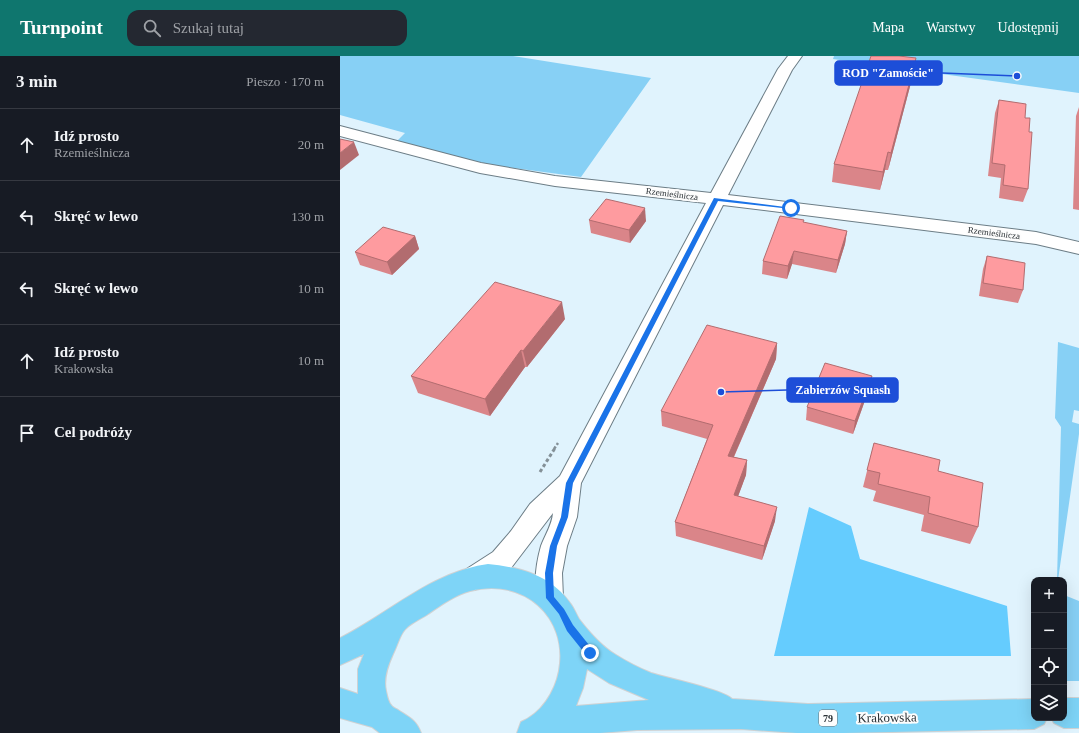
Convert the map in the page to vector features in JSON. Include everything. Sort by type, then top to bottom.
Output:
[{"type":"main road","points":[[340,652],[367,639],[433,594],[453,584],[474,578],[496,576],[515,578],[534,586],[550,598],[561,611],[570,628],[574,650],[574,667],[567,690],[560,705],[537,731]]},
{"type":"main road","points":[[378,715],[371,689],[372,668],[394,622]]},
{"type":"main road","name":"Krakowska","points":[[570,628],[590,653],[612,670],[646,684],[741,714]]},
{"type":"main road","points":[[340,703],[378,715],[406,733]]},
{"type":"main road","points":[[1067,713],[1079,713]]},
{"type":"main road","name":"Krakowska","points":[[537,731],[579,720],[637,715],[741,714],[808,719],[1031,714]]},
{"type":"street","points":[[474,578],[502,560],[520,539],[540,511],[569,483],[716,199],[785,69],[795,56]]},
{"type":"street","name":"Rzemieślnicza","points":[[340,131],[480,168],[555,181],[1023,236],[1079,248]]},
{"type":"street","points":[[550,598],[549,573],[554,546],[565,517],[569,483]]},
{"type":"path","points":[[536,478],[562,438]]},
{"type":"shaded area","points":[[340,56],[513,56],[651,78],[581,177],[499,166],[469,160],[397,141],[405,133],[340,115]]},
{"type":"shaded area","points":[[834,56],[1079,56],[1079,93],[833,59]]},
{"type":"shaded area","points":[[1058,342],[1079,348],[1079,411],[1074,410],[1072,422],[1079,424],[1079,434],[1058,577],[1057,577],[1061,427],[1055,418]]},
{"type":"shaded area","points":[[809,507],[851,526],[860,559],[1007,606],[1011,656],[774,656]]},
{"type":"shaded area","points":[[1067,596],[1079,601],[1079,681],[1067,681]]},
{"type":"building","points":[[871,56],[899,56],[916,58],[891,153],[888,152],[883,172],[834,164]]},
{"type":"building","points":[[999,100],[1026,104],[1025,118],[1030,118],[1029,132],[1032,132],[1028,189],[1003,185],[1005,165],[992,163]]},
{"type":"building","points":[[340,139],[354,142],[340,153]]},
{"type":"building","points":[[606,199],[645,208],[629,230],[589,220]]},
{"type":"building","points":[[780,216],[804,220],[803,222],[847,231],[838,260],[794,251],[788,266],[763,261]]},
{"type":"building","points":[[383,227],[415,236],[387,262],[355,252]]},
{"type":"building","points":[[987,256],[1025,263],[1023,290],[983,283]]},
{"type":"building","points":[[495,282],[562,302],[523,351],[521,350],[485,399],[411,376]]},
{"type":"building","points":[[707,325],[777,343],[728,456],[747,460],[734,495],[777,507],[764,546],[675,522],[713,425],[661,411]]},
{"type":"building","points":[[825,363],[872,376],[855,421],[807,407]]},
{"type":"building","points":[[874,443],[940,460],[938,471],[983,483],[978,527],[928,513],[930,497],[878,484],[880,473],[867,470]]},
{"type":"place","name":"ROD \"Zamoście\"","points":[[1017,76]]},
{"type":"place","name":"Zabierzów Squash","points":[[721,392]]},
{"type":"route","points":[[590,653],[570,628],[561,611],[550,598],[549,573],[554,546],[565,517],[569,483],[716,199],[791,208]]}]
